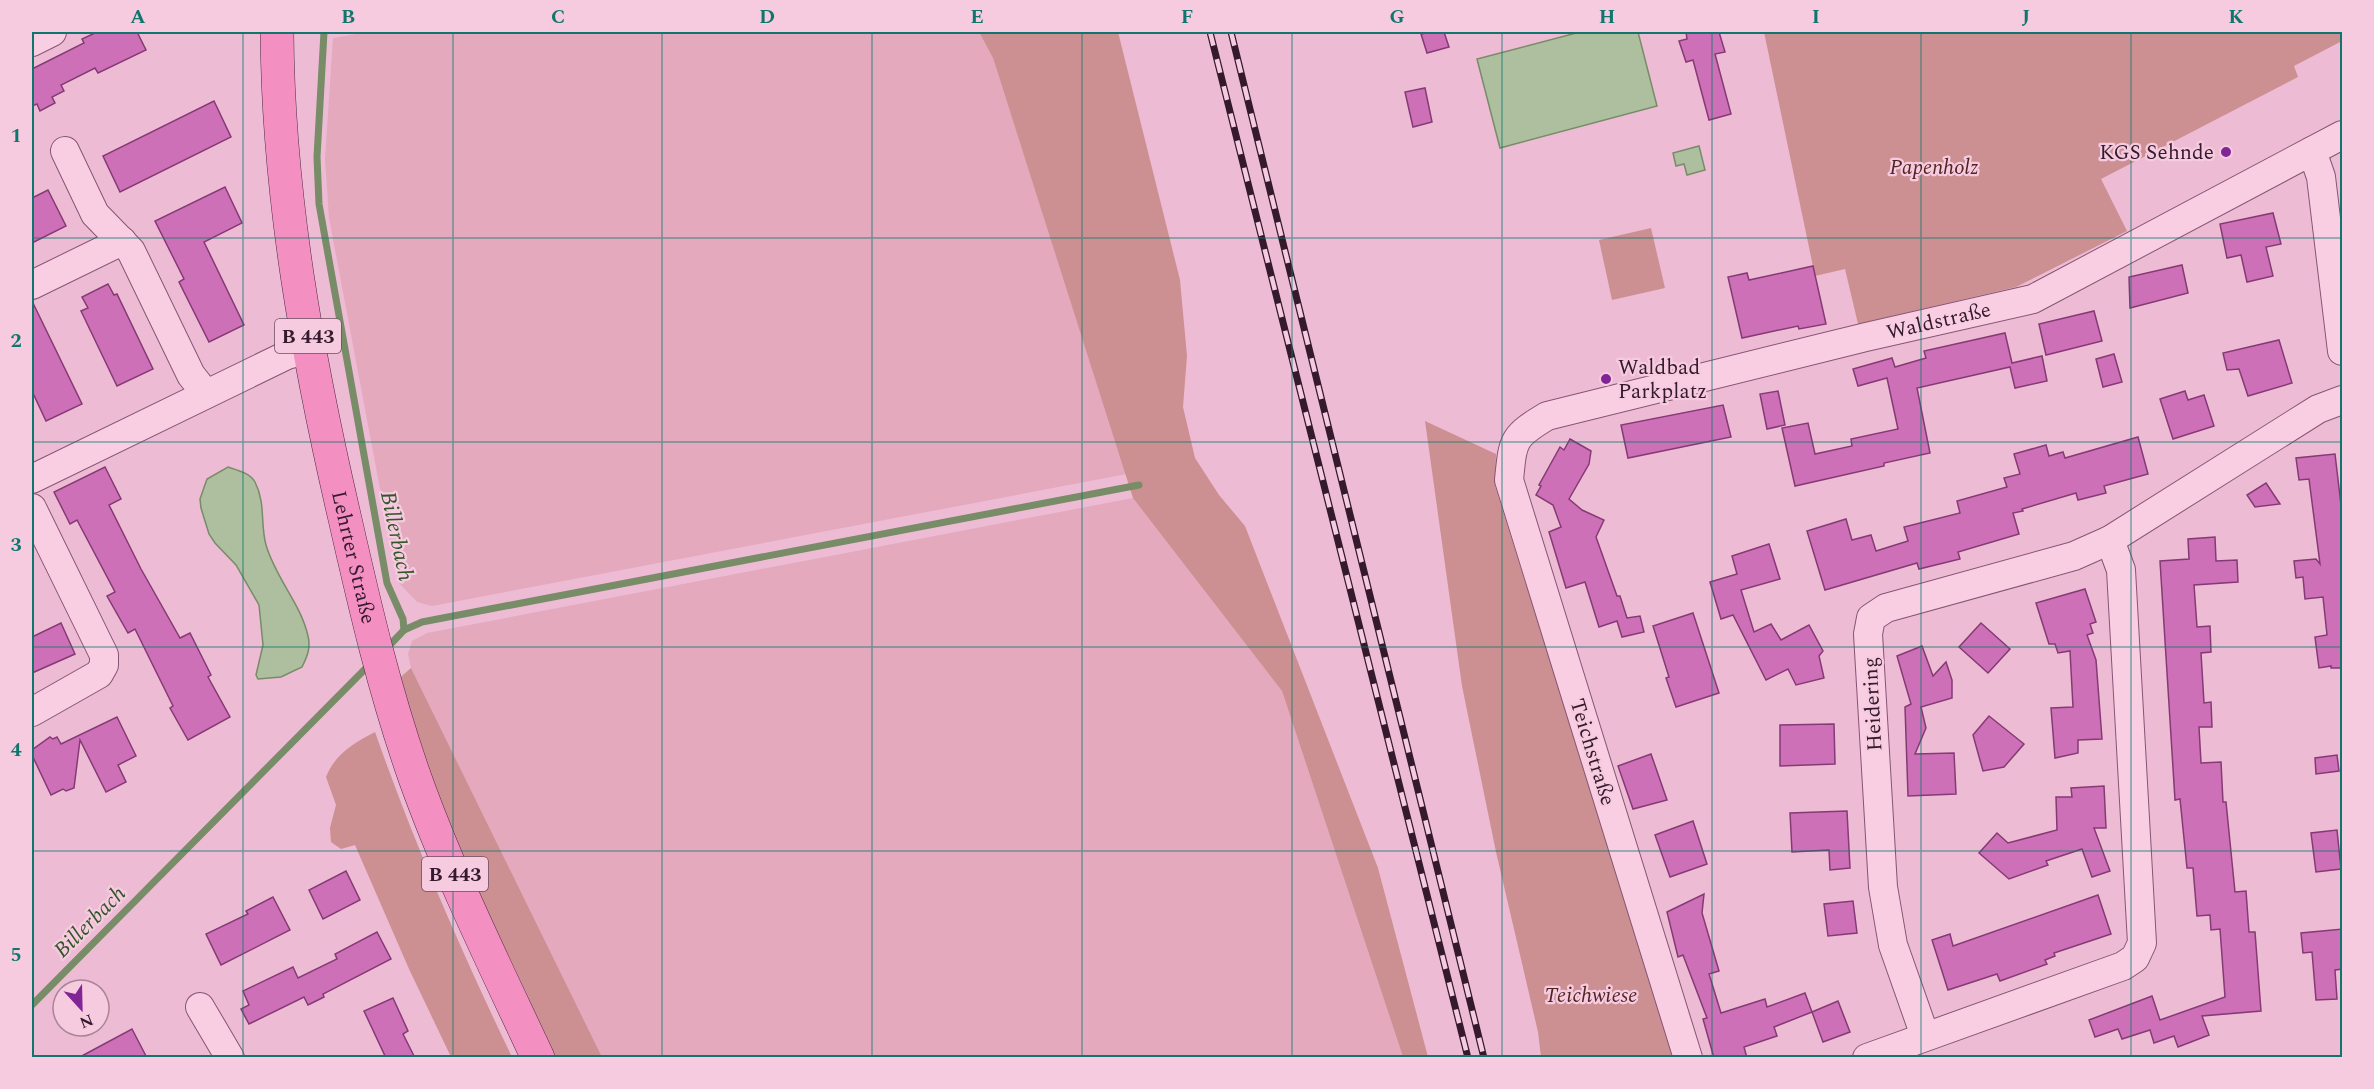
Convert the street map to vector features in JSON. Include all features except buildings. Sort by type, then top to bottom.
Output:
[{"type":"main road","name":"Lehrter Straße","points":[[277,32],[277,84],[294,255],[328,446],[372,635],[385,685],[416,781],[492,959],[538,1058]]},
{"type":"street","points":[[32,42],[52,32]]},
{"type":"street","name":"Waldstraße","points":[[1512,444],[1525,430],[1547,416],[1866,337],[2033,299],[2343,135]]},
{"type":"street","points":[[65,151],[95,214],[131,251],[191,375],[206,394]]},
{"type":"street","points":[[2312,151],[2321,177],[2343,351]]},
{"type":"street","points":[[32,285],[122,242]]},
{"type":"street","points":[[32,479],[287,355],[310,349]]},
{"type":"street","name":"Heidering","points":[[1925,1036],[1893,945],[1883,887],[1868,634],[1871,618],[1886,608],[2074,556],[2110,540],[2318,409],[2343,400]]},
{"type":"street","name":"Teichstraße","points":[[1512,444],[1509,480],[1688,1058]]},
{"type":"street","points":[[32,508],[104,655],[104,665],[99,674],[32,712]]},
{"type":"street","points":[[1867,1058],[2123,966],[2135,958],[2142,943],[2121,570],[2110,540]]},
{"type":"street","points":[[200,1007],[230,1058]]},
{"type":"shaded area","points":[[368,32],[979,32],[993,58],[1127,474],[432,606],[417,602],[399,583],[395,568],[329,218],[325,159],[333,38]]},
{"type":"shaded area","points":[[1580,32],[1638,32],[1657,106],[1500,148],[1477,59]]},
{"type":"shaded area","points":[[1699,146],[1705,170],[1687,175],[1684,164],[1676,166],[1673,153]]},
{"type":"shaded area","points":[[228,467],[247,474],[255,482],[261,498],[263,529],[270,557],[305,624],[309,640],[307,656],[302,667],[281,677],[258,679],[256,675],[263,645],[259,605],[236,565],[209,534],[201,508],[200,499],[207,479]]},
{"type":"shaded area","points":[[1133,498],[1195,573],[1282,691],[1403,1057],[602,1057],[411,668],[408,654],[412,641],[427,633]]},
{"type":"green space","points":[[979,32],[1118,32],[1180,280],[1187,356],[1183,407],[1195,458],[1219,495],[1245,526],[1378,868],[1428,1057],[1403,1057],[1282,691],[1133,498],[993,58]]},
{"type":"green space","name":"Papenholz","points":[[1764,32],[2342,32],[2342,41],[2294,66],[2298,77],[2101,179],[2127,231],[2016,287],[1858,324],[1845,269],[1815,276]]},
{"type":"green space","points":[[1651,228],[1665,288],[1612,300],[1599,240]]},
{"type":"green space","name":"Teichwiese","points":[[1425,421],[1496,454],[1495,486],[1674,1057],[1541,1057],[1538,1032],[1496,852],[1462,686]]},
{"type":"green space","points":[[411,668],[602,1057],[551,1057],[435,798],[396,681]]},
{"type":"green space","points":[[375,732],[439,896],[512,1057],[451,1057],[409,969],[355,845],[341,849],[331,842],[330,828],[336,805],[326,777],[340,756]]},
{"type":"waterway","name":"Billerbach","points":[[324,32],[317,157],[319,204],[387,583],[403,619],[404,630]]},
{"type":"waterway","points":[[387,648],[404,630],[422,622],[1139,485]]},
{"type":"waterway","name":"Billerbach","points":[[32,1005],[370,664]]},
{"type":"railway","points":[[1210,32],[1468,1058]]},
{"type":"railway","points":[[1231,32],[1484,1058]]},
{"type":"place","name":"KGS Sehnde","points":[[2226,152]]},
{"type":"place","name":"Waldbad Parkplatz","points":[[1606,379]]}]
